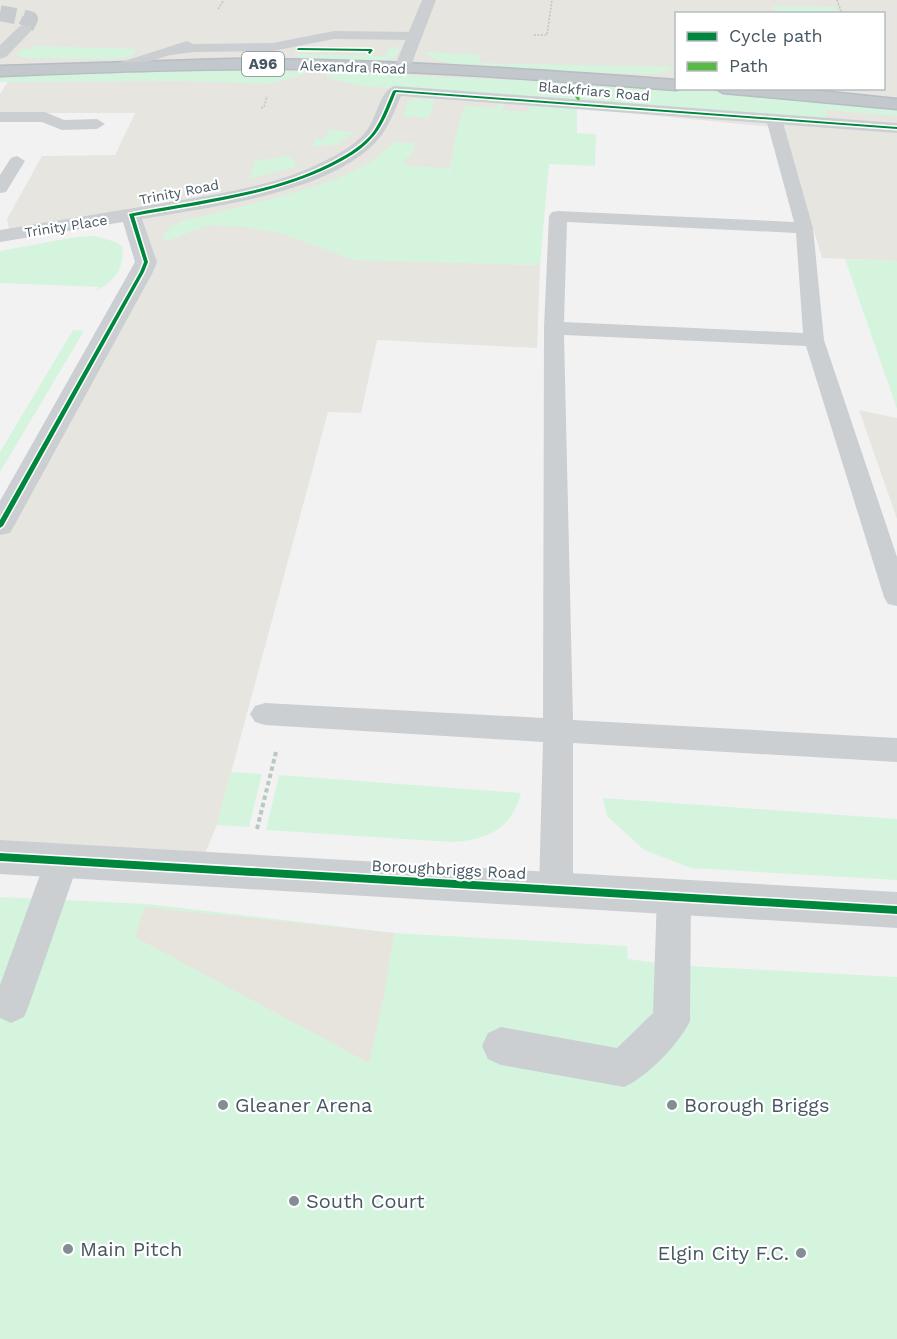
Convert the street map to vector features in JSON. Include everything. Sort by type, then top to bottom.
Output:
[{"type":"highway","name":"Alexandra Road","points":[[0,64],[70,67]]},
{"type":"highway","name":"Alexandra Road","points":[[0,71],[70,67],[265,64],[402,68],[675,85]]},
{"type":"highway","name":"Alexandra Road","points":[[599,79],[675,77]]},
{"type":"highway","points":[[748,90],[897,104]]},
{"type":"street","points":[[402,68],[429,0]]},
{"type":"street","points":[[0,54],[25,29]]},
{"type":"street","name":"Trinity Road","points":[[0,526],[142,272],[146,262],[132,215],[273,187],[337,162],[365,142],[378,128],[395,90],[469,95]]},
{"type":"street","name":"Blackfriars Road","points":[[469,95],[782,115],[897,128]]},
{"type":"street","name":"Trinity Place","points":[[0,236],[132,215]]},
{"type":"street","name":"Boroughbriggs Road","points":[[0,857],[897,910]]},
{"type":"lane","points":[[169,51],[183,40],[206,33]]},
{"type":"lane","points":[[123,66],[221,33]]},
{"type":"lane","points":[[194,48],[237,33]]},
{"type":"lane","points":[[210,47],[253,33]]},
{"type":"lane","points":[[227,47],[275,33],[250,47]]},
{"type":"lane","points":[[250,47],[296,33]]},
{"type":"lane","points":[[169,51],[210,47],[282,46],[334,35],[356,34],[413,39]]},
{"type":"lane","points":[[334,35],[339,39],[413,39]]},
{"type":"lane","points":[[782,115],[804,228],[814,340],[897,597]]},
{"type":"lane","points":[[0,117],[45,117],[62,125],[97,124]]},
{"type":"lane","points":[[0,188],[17,161]]},
{"type":"lane","points":[[556,889],[558,732],[554,328],[558,216],[804,228]]},
{"type":"lane","points":[[554,328],[814,340]]},
{"type":"lane","points":[[276,715],[897,750]]},
{"type":"lane","points":[[11,1005],[62,861]]},
{"type":"lane","points":[[501,1046],[624,1068],[671,1021],[674,896]]},
{"type":"path","points":[[218,9],[224,0]]},
{"type":"path","points":[[534,35],[548,35],[552,0]]},
{"type":"path","points":[[247,871],[276,715]]},
{"type":"shaded area","points":[[0,0],[897,0],[897,261],[822,258],[783,128],[556,106],[552,131],[546,133],[458,129],[436,262],[540,265],[537,348],[377,340],[361,413],[328,412],[217,825],[201,863],[0,849],[0,534],[150,262],[136,216],[275,189],[340,163],[370,143],[382,128],[396,96],[388,95],[374,128],[351,150],[324,166],[271,186],[10,233],[7,219],[42,156],[115,155],[135,113],[0,113],[0,94],[12,75],[0,75]]},
{"type":"shaded area","points":[[859,410],[897,418],[897,519]]},
{"type":"green space","points":[[772,6],[835,7],[837,12],[775,12]]},
{"type":"green space","points":[[34,46],[137,49],[132,56],[114,59],[25,58],[17,55],[21,49],[31,49]]},
{"type":"green space","points":[[401,46],[394,58],[388,60],[302,59],[294,54],[386,56],[389,49]]},
{"type":"green space","points":[[424,52],[480,55],[479,63],[675,67],[654,74],[590,72],[452,63],[436,60]]},
{"type":"green space","points":[[202,70],[311,72],[270,84],[184,81],[0,82],[0,77]]},
{"type":"green space","points":[[321,72],[538,81],[754,95],[897,108],[897,116],[826,110],[826,119],[362,86],[335,80]]},
{"type":"green space","points":[[435,99],[429,118],[403,116],[408,101]]},
{"type":"green space","points":[[499,102],[505,103],[503,110],[527,112],[530,104],[577,108],[577,133],[596,134],[595,166],[549,164],[540,265],[354,260],[280,233],[246,227],[208,225],[165,242],[163,235],[169,228],[182,221],[276,198],[334,180],[371,162],[395,142],[415,143],[410,158],[405,158],[404,164],[449,168],[449,178],[454,144],[464,106],[497,108]]},
{"type":"green space","points":[[329,130],[354,132],[336,145],[312,146],[316,139],[324,139]]},
{"type":"green space","points":[[287,156],[296,162],[295,167],[249,179],[255,161]]},
{"type":"green space","points":[[94,236],[116,242],[122,246],[123,254],[117,273],[109,283],[96,291],[99,287],[0,283],[0,251],[76,237]]},
{"type":"green space","points":[[845,259],[897,261],[897,409]]},
{"type":"green space","points":[[73,330],[84,331],[0,472],[0,452]]},
{"type":"green space","points":[[231,772],[262,774],[249,827],[217,825]]},
{"type":"green space","points":[[279,775],[521,793],[511,816],[496,831],[464,841],[266,830]]},
{"type":"green space","points":[[603,798],[897,819],[897,880],[691,868],[644,850],[607,816]]},
{"type":"green space","points":[[0,897],[148,904],[394,933],[627,946],[628,959],[671,965],[897,977],[897,1339],[0,1339]]},
{"type":"sand","points":[[145,907],[394,933],[384,995],[369,1063],[135,937]]},
{"type":"tunnel","points":[[0,13],[30,19],[25,29]]},
{"type":"marked path","points":[[571,87],[579,100]]},
{"type":"cycle path","points":[[298,49],[371,50],[370,53]]},
{"type":"cycle path","points":[[0,526],[142,272],[146,262],[131,215],[222,199],[287,182],[318,171],[344,158],[366,142],[380,124],[395,91],[897,128]]},
{"type":"cycle path","points":[[0,857],[897,910]]},
{"type":"place","name":"Gleaner Arena","points":[[223,1105]]},
{"type":"place","name":"Borough Briggs","points":[[672,1105]]},
{"type":"place","name":"South Court","points":[[294,1201]]},
{"type":"place","name":"Main Pitch","points":[[68,1249]]},
{"type":"place","name":"Elgin City F.C.","points":[[801,1253]]}]
